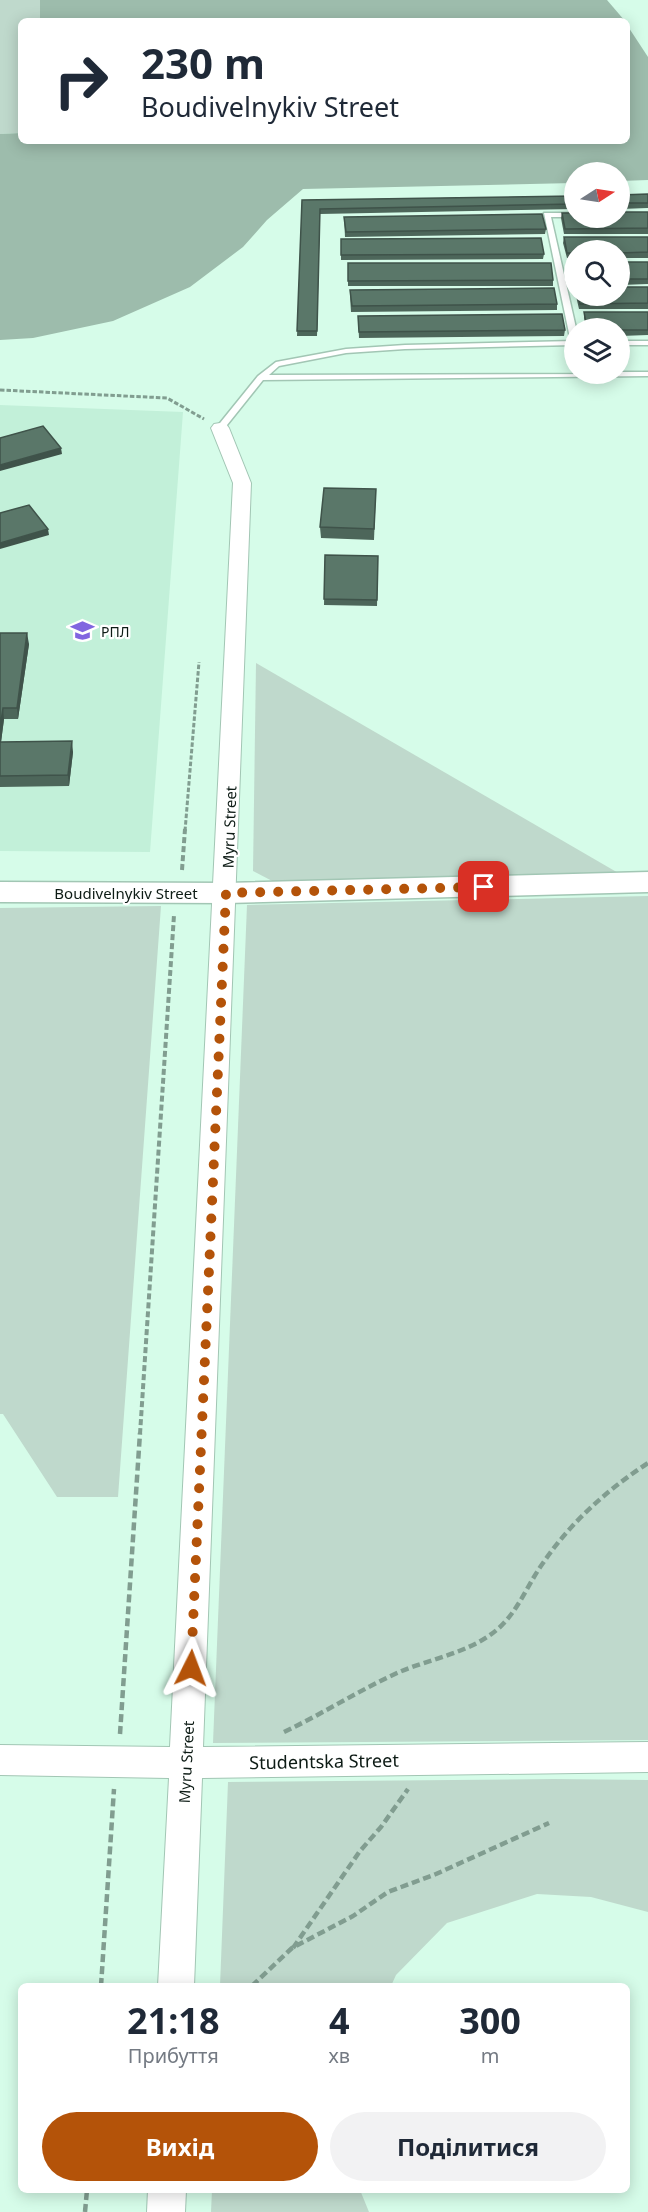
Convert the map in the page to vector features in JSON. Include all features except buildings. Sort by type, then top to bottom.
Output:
[{"type":"street","name":"Myru Street","points":[[176,1983],[226,893],[242,483],[220,428]]},
{"type":"street","name":"Boudivelnykiv Street","points":[[0,892],[226,893],[648,882]]},
{"type":"street","name":"Studentska Street","points":[[0,1760],[186,1763],[648,1756]]},
{"type":"street","points":[[166,2212],[167,2193]]},
{"type":"lane","points":[[564,215],[547,215],[570,318]]},
{"type":"lane","points":[[630,343],[648,343]]},
{"type":"lane","points":[[220,428],[261,378],[276,364],[346,351],[428,346],[564,344]]},
{"type":"lane","points":[[261,378],[648,374]]},
{"type":"path","points":[[0,390],[167,398],[220,428]]},
{"type":"path","points":[[101,1983],[174,910],[181,893],[199,662]]},
{"type":"path","points":[[274,1737],[414,1666],[480,1644],[515,1610],[541,1564],[580,1517],[621,1480],[648,1463]]},
{"type":"path","points":[[255,1983],[292,1948],[428,1760]]},
{"type":"path","points":[[292,1948],[352,1916],[388,1892],[436,1874],[549,1823]]},
{"type":"path","points":[[85,2212],[87,2193]]},
{"type":"shaded area","points":[[0,0],[40,0],[40,18],[18,18],[18,133],[0,134]]},
{"type":"shaded area","points":[[40,0],[607,0],[622,18],[40,18]]},
{"type":"shaded area","points":[[630,30],[648,57],[648,180],[630,181],[630,162],[564,162],[564,183],[303,189],[267,220],[243,247],[190,287],[113,321],[33,338],[0,340],[0,134],[18,133],[18,144],[630,144]]},
{"type":"shaded area","name":"РПЛ","points":[[0,405],[183,412],[150,852],[0,851]]},
{"type":"shaded area","points":[[256,663],[620,874],[278,884],[253,871]]},
{"type":"shaded area","points":[[648,896],[648,1740],[213,1743],[247,905]]},
{"type":"shaded area","points":[[161,906],[118,1497],[57,1497],[3,1414],[0,1414],[0,908]]},
{"type":"shaded area","points":[[648,1780],[648,1912],[591,1897],[537,1894],[447,1923],[396,1975],[392,1983],[220,1983],[228,1782]]},
{"type":"shaded area","points":[[212,2193],[361,2193],[369,2212],[211,2212]]},
{"type":"place","name":"РПЛ","points":[[83,631]]},
{"type":"route","points":[[191,1668],[226,893],[484,887]]}]
